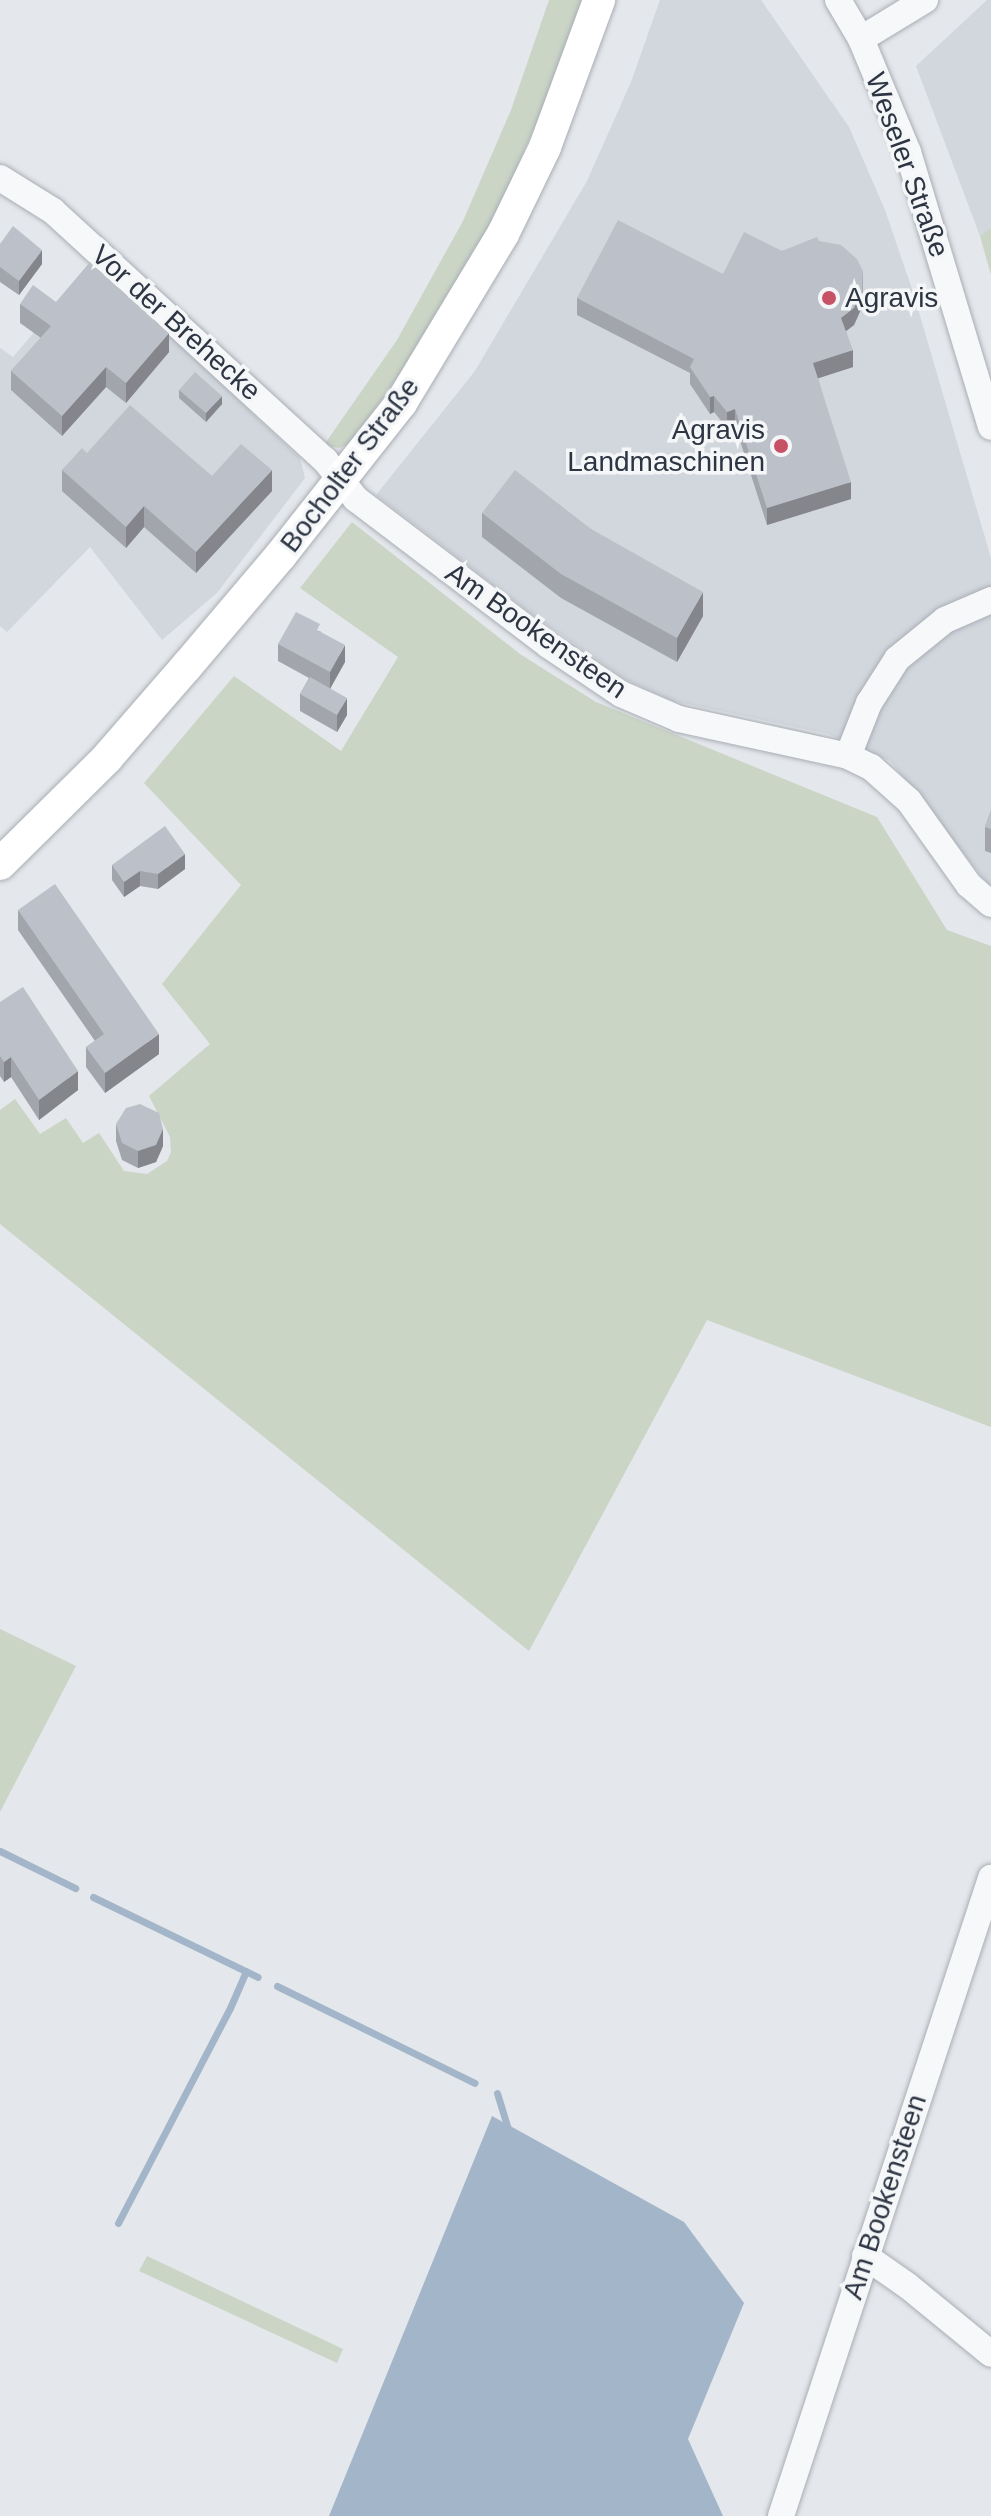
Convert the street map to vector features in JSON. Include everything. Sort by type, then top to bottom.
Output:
[{"type":"main road","name":"Bocholter Straße","points":[[0,864],[107,758],[341,481],[431,357],[503,234],[545,147],[599,0]]},
{"type":"street","name":"Weseler Straße","points":[[838,0],[861,39],[908,152],[991,427]]},
{"type":"street","points":[[861,39],[925,0]]},
{"type":"street","name":"Vor der Brehecke","points":[[0,178],[53,211],[325,460],[341,481]]},
{"type":"street","name":"Am Bookensteen","points":[[341,481],[375,515],[455,576],[621,694],[679,719],[848,756],[871,767],[909,801],[969,885],[991,904]]},
{"type":"street","points":[[848,756],[869,703],[897,659],[945,620],[991,600]]},
{"type":"street","name":"Am Bookensteen","points":[[781,2516],[991,1878]]},
{"type":"street","points":[[865,2256],[908,2286],[991,2354]]},
{"type":"shaded area","points":[[660,0],[761,0],[849,127],[885,210],[913,292],[991,558],[991,888],[890,761],[828,734],[673,701],[627,680],[540,620],[376,495],[475,371],[587,181],[631,82]]},
{"type":"shaded area","points":[[987,0],[991,0],[991,228],[980,236],[916,66]]},
{"type":"shaded area","points":[[93,263],[300,458],[305,478],[217,593],[162,640],[90,547],[7,632],[0,626],[0,348],[13,357]]},
{"type":"green space","points":[[549,0],[582,0],[550,92],[503,199],[445,308],[352,443],[339,448],[324,445],[397,340],[463,221],[511,110]]},
{"type":"green space","points":[[991,228],[991,275],[980,236]]},
{"type":"green space","points":[[352,522],[520,654],[596,702],[877,817],[947,930],[991,946],[991,1427],[707,1320],[529,1651],[0,1224],[0,1110],[15,1099],[40,1134],[66,1118],[83,1143],[99,1133],[124,1171],[147,1174],[167,1161],[171,1152],[170,1137],[149,1096],[210,1044],[162,984],[241,885],[144,783],[234,676],[341,751],[398,657],[300,588]]},
{"type":"green space","points":[[0,1629],[76,1666],[0,1812]]},
{"type":"green space","points":[[147,2256],[343,2349],[337,2363],[139,2271]]},
{"type":"water","points":[[492,2116],[684,2222],[744,2303],[688,2439],[723,2516],[329,2516]]},
{"type":"building","points":[[618,220],[723,274],[744,232],[782,251],[817,237],[819,241],[841,245],[857,259],[863,271],[862,291],[854,308],[841,318],[853,350],[813,363],[851,482],[767,508],[735,409],[727,412],[714,396],[710,397],[690,367],[694,359],[577,298]]},
{"type":"building","points":[[13,226],[42,250],[19,281],[0,267],[0,244]]},
{"type":"building","points":[[90,262],[169,333],[126,383],[106,367],[62,416],[11,371],[51,326],[20,304],[33,285],[56,302]]},
{"type":"building","points":[[195,372],[222,396],[206,413],[179,390]]},
{"type":"building","points":[[130,405],[212,476],[241,444],[272,470],[196,552],[144,506],[126,527],[62,470],[82,448],[87,453]]},
{"type":"building","points":[[515,470],[591,529],[703,592],[677,638],[561,574],[482,513]]},
{"type":"building","points":[[296,612],[320,624],[317,630],[345,645],[330,672],[278,644]]},
{"type":"building","points":[[310,677],[347,698],[337,715],[300,694]]},
{"type":"building","points":[[991,810],[991,829],[985,827]]},
{"type":"building","points":[[165,826],[185,854],[158,874],[140,871],[124,882],[112,865]]},
{"type":"building","points":[[55,884],[159,1034],[105,1073],[86,1047],[104,1034],[18,910]]},
{"type":"building","points":[[23,987],[78,1071],[39,1100],[11,1057],[4,1062],[0,1056],[0,1002]]},
{"type":"building","points":[[140,1104],[159,1113],[163,1129],[156,1145],[138,1151],[122,1143],[116,1124],[126,1108]]},
{"type":"waterway","points":[[0,1851],[75,1888]]},
{"type":"waterway","points":[[93,1897],[258,1977]]},
{"type":"waterway","points":[[118,2223],[230,2008],[246,1971]]},
{"type":"waterway","points":[[277,1986],[475,2083]]},
{"type":"waterway","points":[[497,2093],[509,2132]]},
{"type":"place","name":"Agravis","points":[[829,298]]},
{"type":"place","name":"Agravis Landmaschinen","points":[[781,446]]}]
